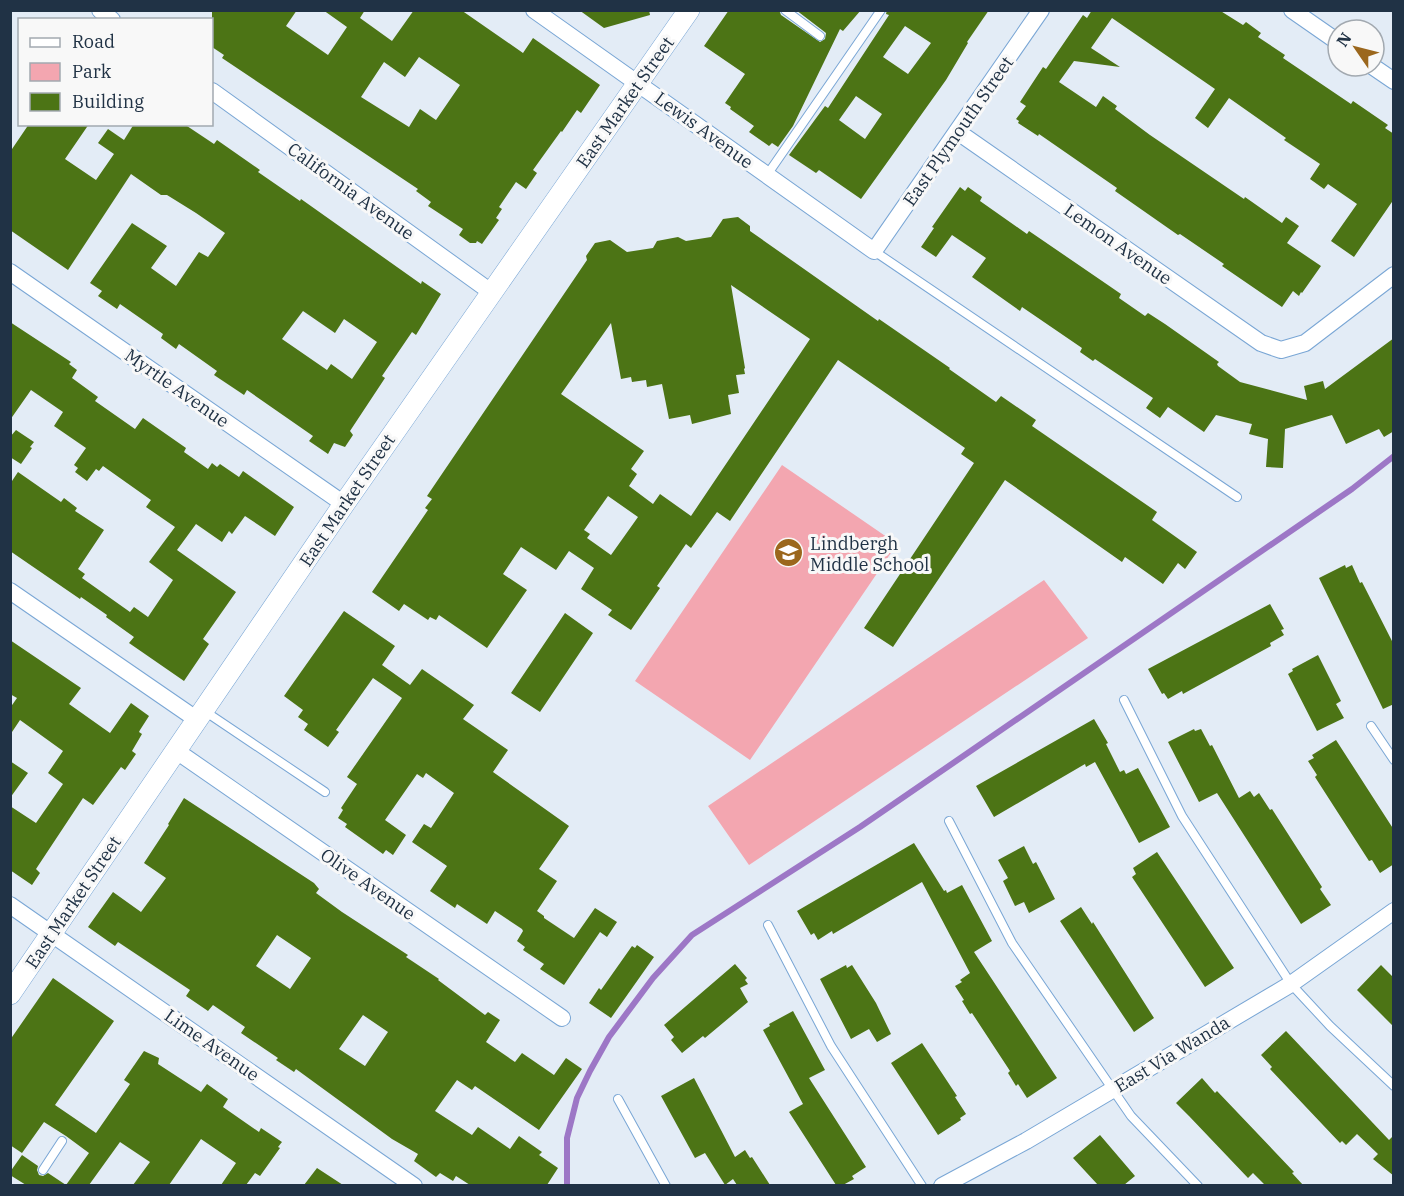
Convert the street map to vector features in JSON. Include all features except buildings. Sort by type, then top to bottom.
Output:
[{"type":"street","name":"Lewis Avenue","points":[[534,10],[874,251]]},
{"type":"street","name":"East Market Street","points":[[10,994],[344,504],[689,10]]},
{"type":"street","name":"East Plymouth Street","points":[[874,251],[1041,10]]},
{"type":"street","points":[[1292,10],[1326,34]]},
{"type":"street","name":"California Avenue","points":[[213,92],[491,292]]},
{"type":"street","name":"Lemon Avenue","points":[[958,132],[1261,343],[1281,350],[1305,342],[1394,275]]},
{"type":"street","name":"Myrtle Avenue","points":[[10,272],[344,504]]},
{"type":"street","points":[[10,591],[200,714]]},
{"type":"street","name":"Olive Avenue","points":[[175,750],[562,1018]]},
{"type":"street","name":"Lime Avenue","points":[[10,905],[414,1185]]},
{"type":"street","name":"East Via Wanda","points":[[942,1185],[1026,1141],[1291,984],[1394,911]]},
{"type":"lane","points":[[785,10],[820,36]]},
{"type":"lane","points":[[766,175],[881,10]]},
{"type":"lane","points":[[874,251],[1237,497]]},
{"type":"lane","points":[[1124,700],[1182,816],[1291,984],[1330,1026],[1394,1086]]},
{"type":"lane","points":[[200,714],[325,792]]},
{"type":"lane","points":[[1371,726],[1394,760]]},
{"type":"lane","points":[[949,821],[1012,943],[1131,1116],[1198,1185]]},
{"type":"lane","points":[[768,925],[831,1046],[922,1185]]},
{"type":"lane","points":[[618,1099],[666,1185]]},
{"type":"lane","points":[[43,1170],[62,1142]]},
{"type":"green space","points":[[782,465],[897,544],[750,760],[635,681]]},
{"type":"green space","points":[[1044,580],[1088,638],[749,865],[708,806]]},
{"type":"waterway","points":[[567,1186],[567,1138],[577,1098],[590,1071],[609,1037],[653,978],[692,935],[860,827],[1352,489],[1394,456]]},
{"type":"place","name":"Lindbergh Middle School","points":[[789,553]]}]
